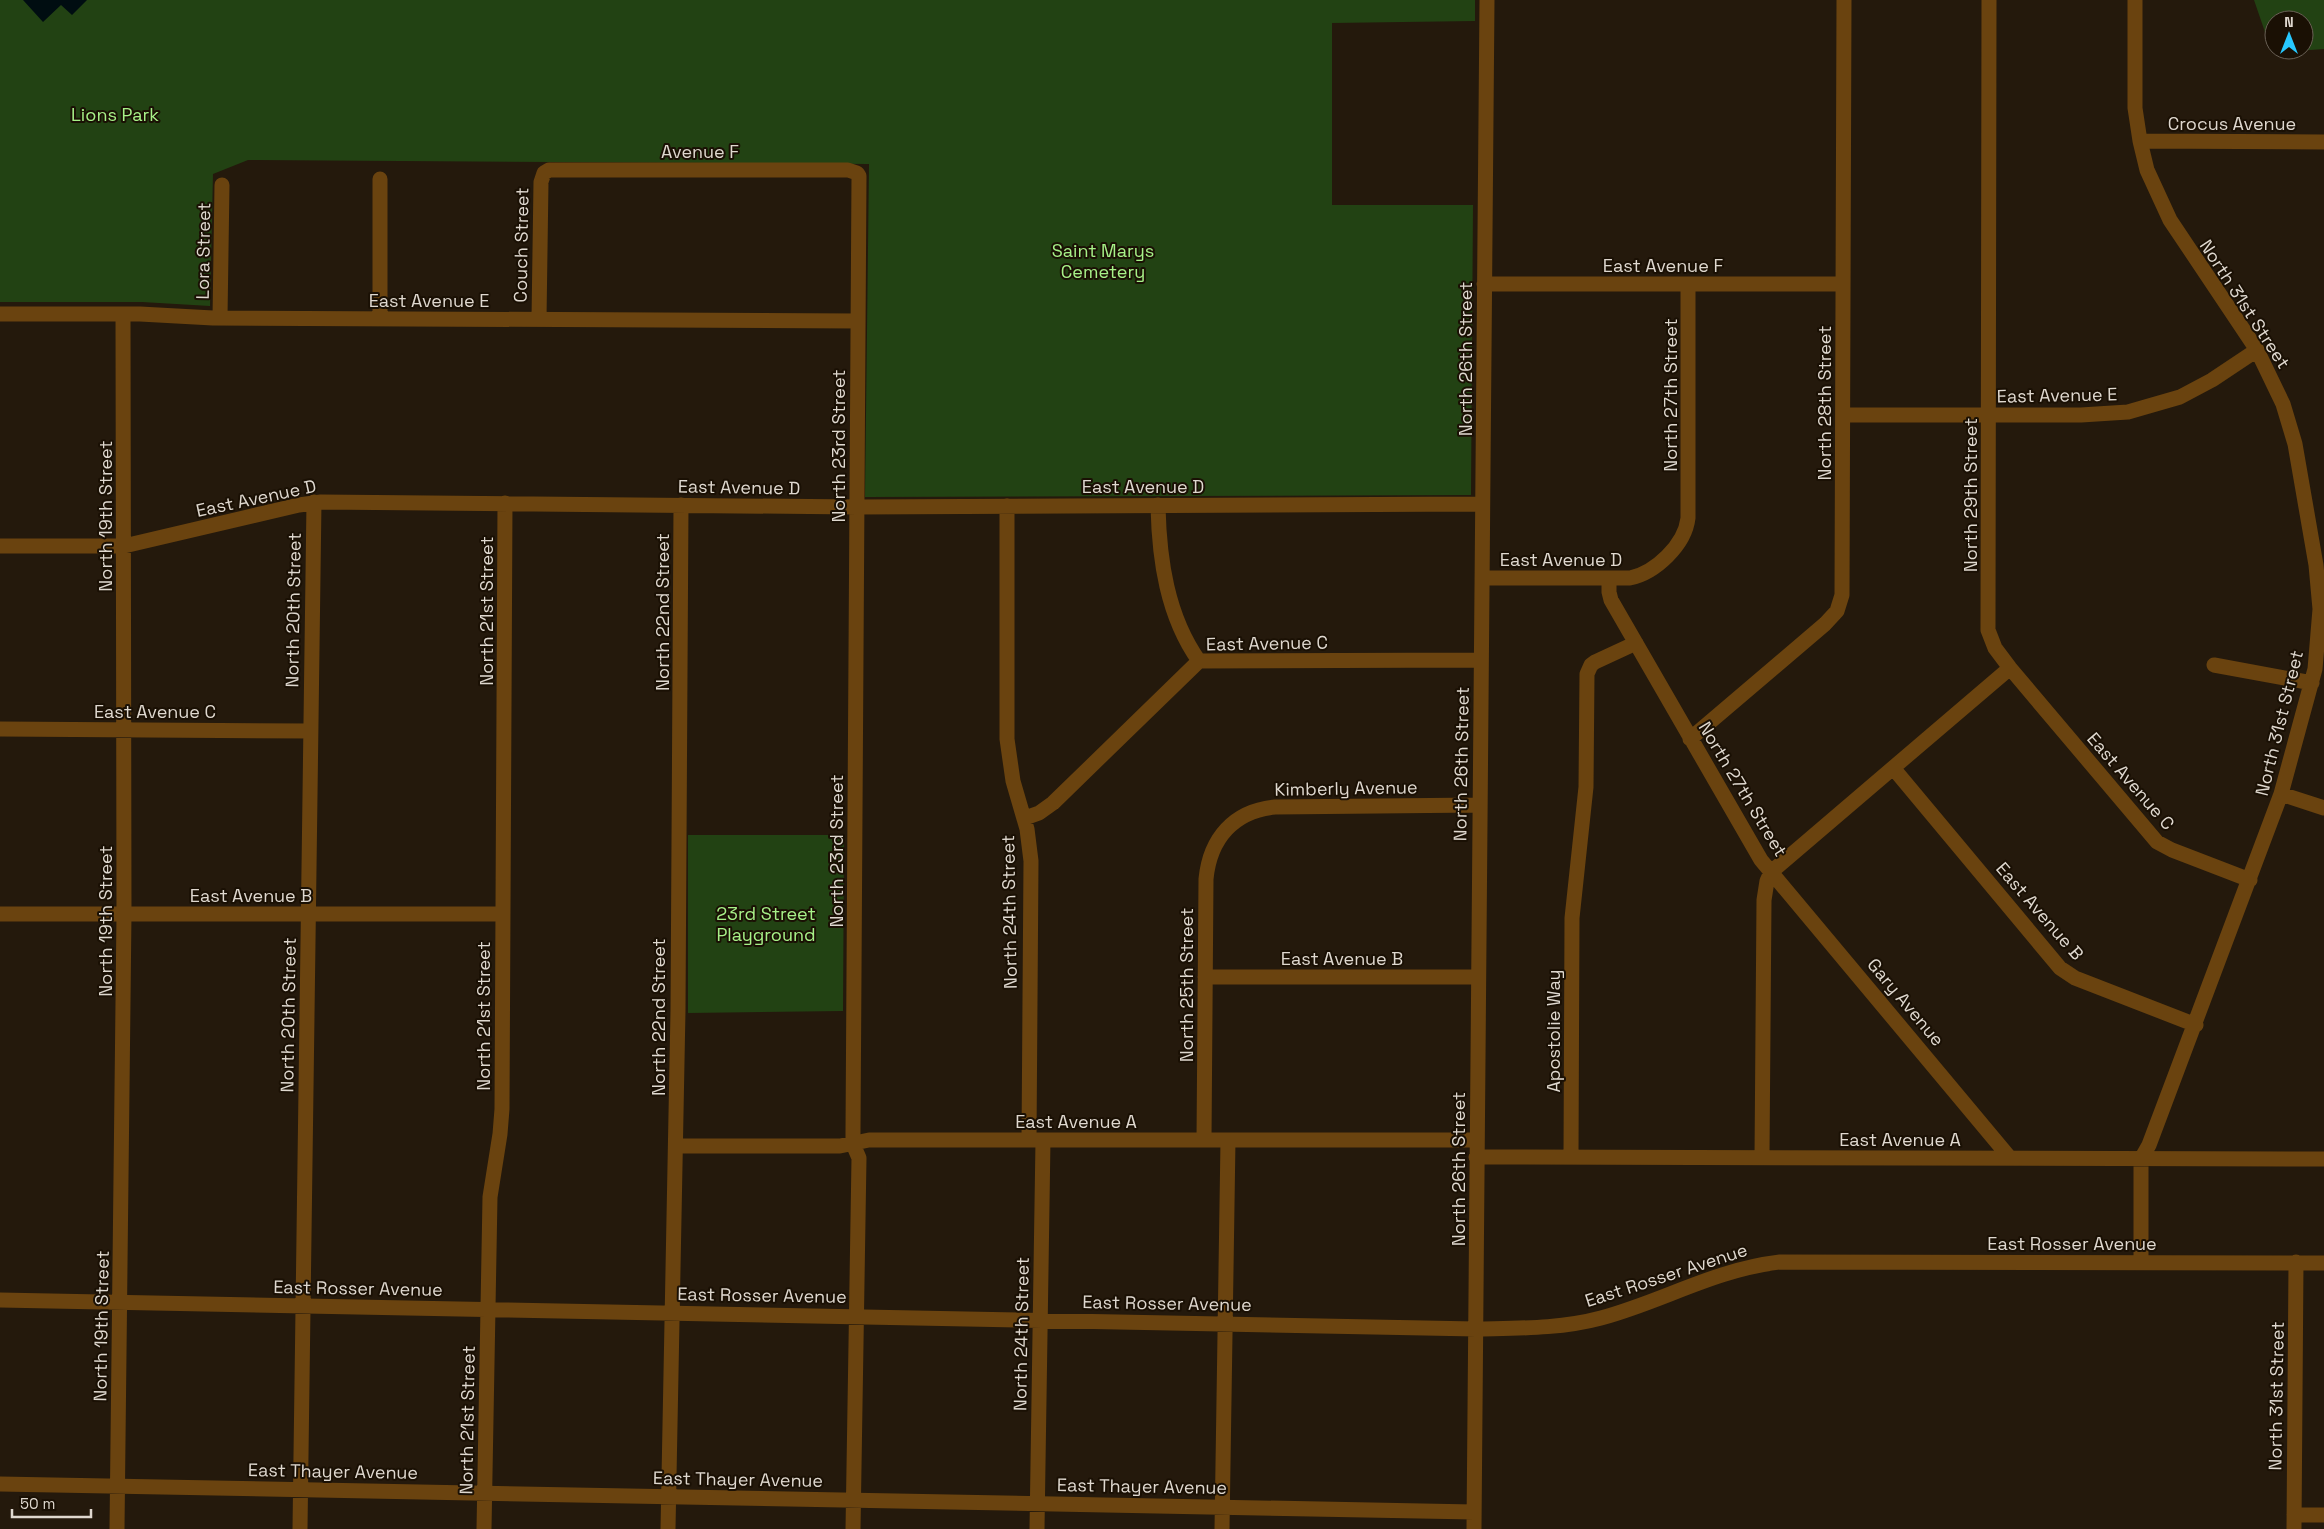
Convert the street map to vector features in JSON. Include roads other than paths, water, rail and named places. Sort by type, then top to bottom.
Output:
[{"type":"street","name":"North 26th Street","points":[[1474,1529],[1487,0]]},
{"type":"street","name":"North 28th Street","points":[[1690,739],[1825,624],[1836,611],[1843,585],[1842,284],[1844,0]]},
{"type":"street","name":"North 29th Street","points":[[1989,0],[1988,630],[1995,648],[2010,668]]},
{"type":"street","name":"North 31st Street","points":[[2134,0],[2135,100],[2140,141],[2147,170],[2167,215],[2189,252],[2257,350],[2277,390],[2291,430],[2316,564],[2320,624],[2312,683],[2282,794],[2196,1024],[2142,1159],[2140,1262]]},
{"type":"street","name":"Crocus Avenue","points":[[2140,141],[2324,142]]},
{"type":"street","name":"Avenue F","points":[[544,173],[554,170],[848,170],[857,173]]},
{"type":"street","name":"Couch Street","points":[[539,319],[541,182],[544,173]]},
{"type":"street","name":"North 23rd Street","points":[[853,1529],[859,1158],[853,1144],[860,181],[857,173]]},
{"type":"street","points":[[380,179],[380,319]]},
{"type":"street","name":"Lora Street","points":[[220,318],[222,185]]},
{"type":"street","name":"East Avenue F","points":[[1484,284],[1842,284]]},
{"type":"street","name":"North 27th Street","points":[[1684,535],[1688,518],[1688,284]]},
{"type":"street","name":"East Avenue E","points":[[0,314],[123,314],[220,318],[858,321]]},
{"type":"street","name":"North 19th Street","points":[[117,1529],[124,914],[123,314]]},
{"type":"street","name":"East Avenue E","points":[[1843,415],[2095,415],[2146,409],[2196,390],[2257,350]]},
{"type":"street","name":"East Avenue D","points":[[0,546],[124,546],[314,502],[857,507],[1482,504]]},
{"type":"street","name":"North 20th Street","points":[[300,1529],[314,502]]},
{"type":"street","name":"North 21st Street","points":[[484,1529],[490,1197],[502,1109],[505,503]]},
{"type":"street","name":"North 22nd Street","points":[[668,1529],[671,1312],[676,1146],[681,505]]},
{"type":"street","points":[[1158,505],[1163,571],[1175,612],[1188,643],[1199,661]]},
{"type":"street","name":"North 24th Street","points":[[1007,506],[1007,739],[1013,782],[1025,818],[1031,861],[1040,1319],[1037,1529]]},
{"type":"street","name":"East Avenue D","points":[[1482,578],[1630,578],[1647,572],[1672,550],[1684,535]]},
{"type":"street","name":"North 27th Street","points":[[1608,578],[1609,592],[1612,600],[1690,739],[1761,860],[1771,872],[1767,881],[1764,900],[1762,1157]]},
{"type":"street","name":"Apostolie Way","points":[[1571,1156],[1573,906],[1586,776],[1588,669],[1595,662],[1636,643]]},
{"type":"street","name":"East Avenue C","points":[[1025,818],[1039,813],[1053,803],[1199,661],[1481,660]]},
{"type":"street","points":[[2214,665],[2312,683]]},
{"type":"street","points":[[1771,872],[1894,769],[2010,668]]},
{"type":"street","name":"East Avenue C","points":[[2010,668],[2157,842],[2172,850],[2250,880]]},
{"type":"street","name":"East Avenue C","points":[[0,729],[310,731]]},
{"type":"street","name":"East Avenue B","points":[[1894,769],[2060,968],[2075,978],[2196,1024]]},
{"type":"street","points":[[2282,794],[2324,808]]},
{"type":"street","name":"Kimberly Avenue","points":[[1221,834],[1239,818],[1250,812],[1269,807],[1480,805]]},
{"type":"street","name":"North 25th Street","points":[[1204,1140],[1207,868],[1221,834]]},
{"type":"street","name":"Gary Avenue","points":[[1771,872],[2010,1158]]},
{"type":"street","name":"East Avenue B","points":[[0,914],[502,914]]},
{"type":"street","name":"East Avenue B","points":[[1205,977],[1478,977]]},
{"type":"street","name":"East Avenue A","points":[[676,1146],[840,1146],[870,1140],[1476,1140]]},
{"type":"street","points":[[1222,1529],[1228,1140]]},
{"type":"street","name":"East Avenue A","points":[[1476,1157],[2324,1159]]},
{"type":"street","name":"East Rosser Avenue","points":[[0,1300],[1476,1329],[1549,1327],[1582,1322],[1619,1312],[1732,1270],[1780,1262],[2324,1262]]},
{"type":"street","name":"North 31st Street","points":[[2294,1522],[2296,1262]]},
{"type":"street","name":"East Thayer Avenue","points":[[0,1484],[1474,1512]]},
{"type":"street","points":[[2294,1522],[2324,1515]]},
{"type":"park label","name":"Lions Park","points":[[115,114]]},
{"type":"park label","name":"Saint Marys Cemetery","points":[[1103,260]]},
{"type":"park label","name":"23rd Street Playground","points":[[766,923]]}]
